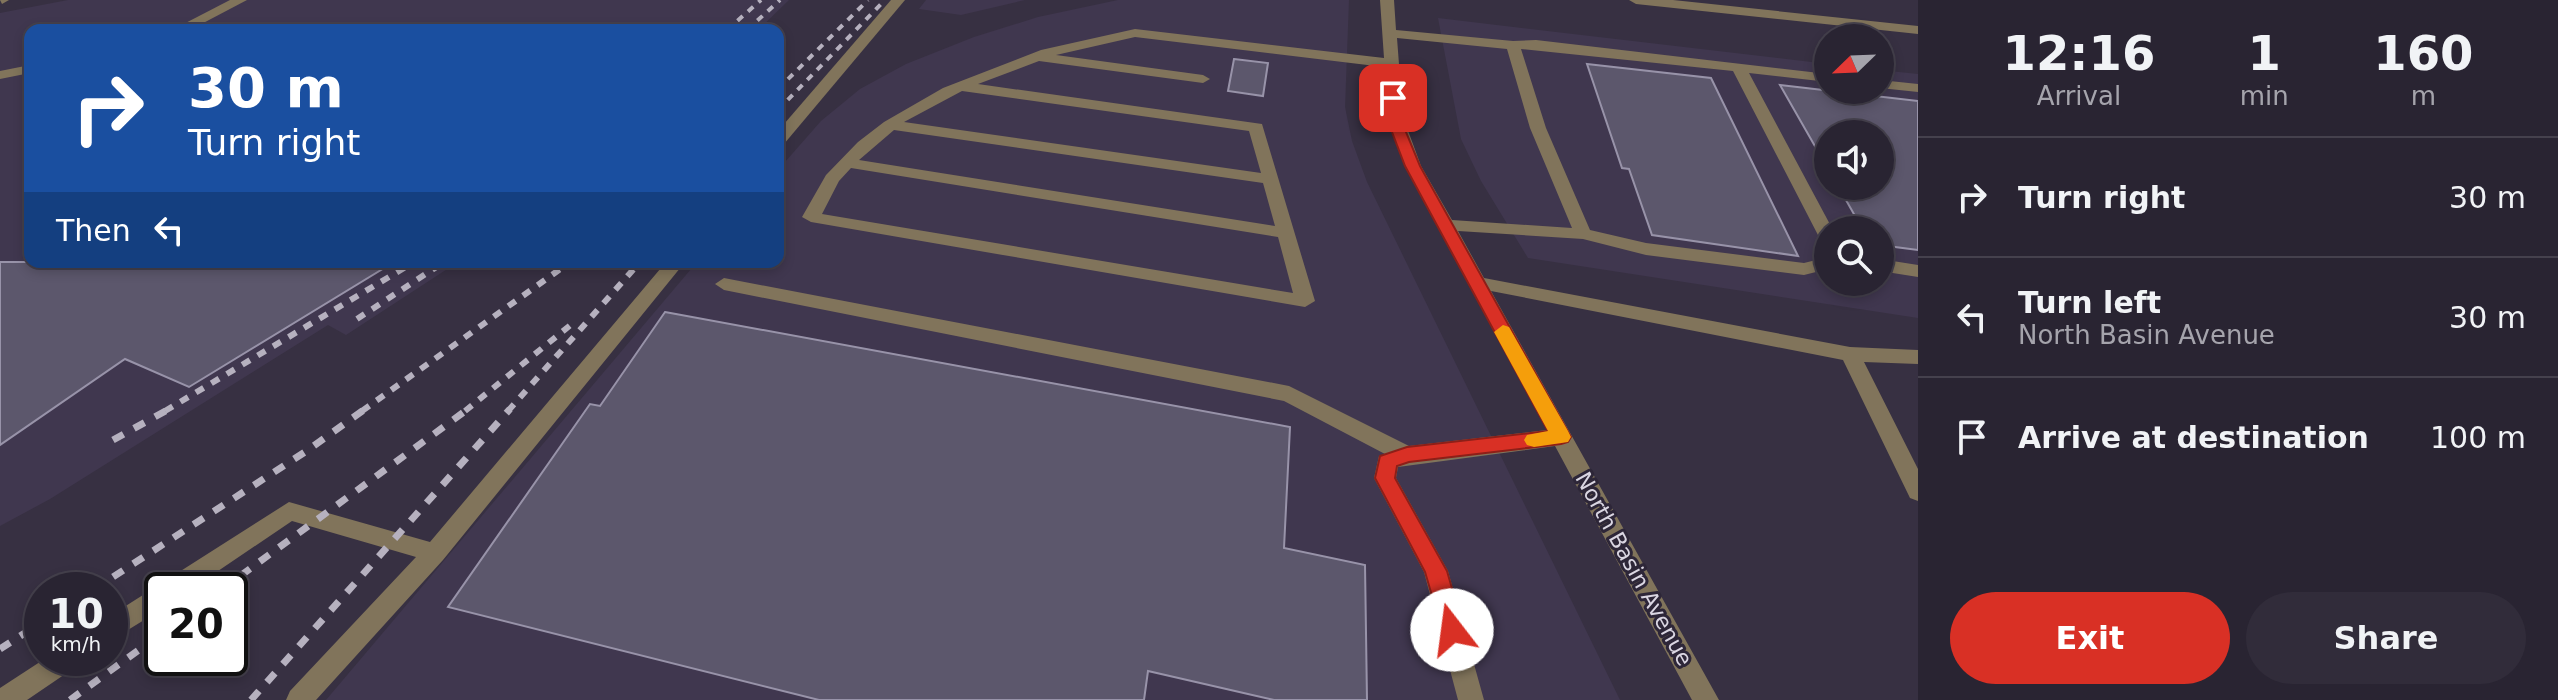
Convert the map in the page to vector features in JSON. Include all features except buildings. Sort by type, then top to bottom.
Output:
[{"type":"street","points":[[191,24],[240,0]]},
{"type":"street","points":[[784,134],[898,0]]},
{"type":"street","name":"North Basin Avenue","points":[[1387,0],[1399,132],[1413,166],[1706,700]]},
{"type":"street","points":[[1636,0],[1918,30]]},
{"type":"street","points":[[961,86],[1256,127],[1305,301],[811,217],[818,197],[847,163],[890,125],[961,86],[1036,57],[1094,40],[1135,33],[1391,63]]},
{"type":"street","points":[[1389,33],[1513,45],[1536,44],[1814,76]]},
{"type":"street","points":[[1513,45],[1538,128],[1583,234]]},
{"type":"street","points":[[1036,57],[1203,79]]},
{"type":"street","points":[[1738,67],[1817,216]]},
{"type":"street","points":[[0,75],[24,70]]},
{"type":"street","points":[[1894,85],[1918,88]]},
{"type":"street","points":[[890,125],[1271,179]]},
{"type":"street","points":[[847,163],[1286,233]]},
{"type":"street","points":[[1445,225],[1583,234],[1646,249],[1804,269],[1814,266]]},
{"type":"street","points":[[1894,267],[1918,271]]},
{"type":"street","points":[[299,700],[435,553],[671,268]]},
{"type":"street","points":[[1475,282],[1850,354],[1918,357]]},
{"type":"street","points":[[724,284],[1289,394],[1407,455]]},
{"type":"street","points":[[1850,354],[1918,492]]},
{"type":"street","points":[[1471,700],[1436,571],[1385,478],[1387,462],[1407,455],[1561,437]]},
{"type":"street","points":[[197,572],[289,511],[435,553]]},
{"type":"street","points":[[4,700],[41,676]]},
{"type":"shaded area","points":[[68,0],[789,0],[764,24],[24,24],[24,268],[449,268],[346,335],[328,325],[50,499],[0,526],[0,13]]},
{"type":"shaded area","points":[[926,0],[1025,0],[961,15],[919,9]]},
{"type":"shaded area","points":[[1118,0],[1349,0],[1345,107],[1352,141],[1367,182],[1620,700],[326,700],[692,268],[784,268],[784,163],[821,121],[860,89],[906,64],[974,37],[1038,17]]},
{"type":"shaded area","points":[[1438,18],[1814,62],[1814,104],[1894,104],[1894,71],[1918,74],[1918,318],[1528,258],[1481,181],[1461,139]]},
{"type":"railway","points":[[734,24],[761,0]]},
{"type":"railway","points":[[754,24],[780,0]]},
{"type":"railway","points":[[784,83],[868,0]]},
{"type":"railway","points":[[784,104],[885,0]]},
{"type":"railway","points":[[165,411],[404,268]]},
{"type":"railway","points":[[357,319],[435,268]]},
{"type":"railway","points":[[362,411],[562,268]]},
{"type":"railway","points":[[508,411],[635,268]]},
{"type":"railway","points":[[465,411],[573,323]]},
{"type":"railway","points":[[113,440],[169,409]]},
{"type":"railway","points":[[121,572],[308,450],[365,409]]},
{"type":"railway","points":[[246,572],[468,409]]},
{"type":"railway","points":[[251,700],[510,409]]},
{"type":"railway","points":[[0,649],[24,634]]},
{"type":"railway","points":[[70,700],[144,646]]},
{"type":"slow traffic","points":[[1503,332],[1561,437],[1534,440]]},
{"type":"route","points":[[1393,98],[1399,132],[1413,166],[1561,437],[1407,455],[1387,462],[1385,478],[1436,571],[1452,630]]}]
